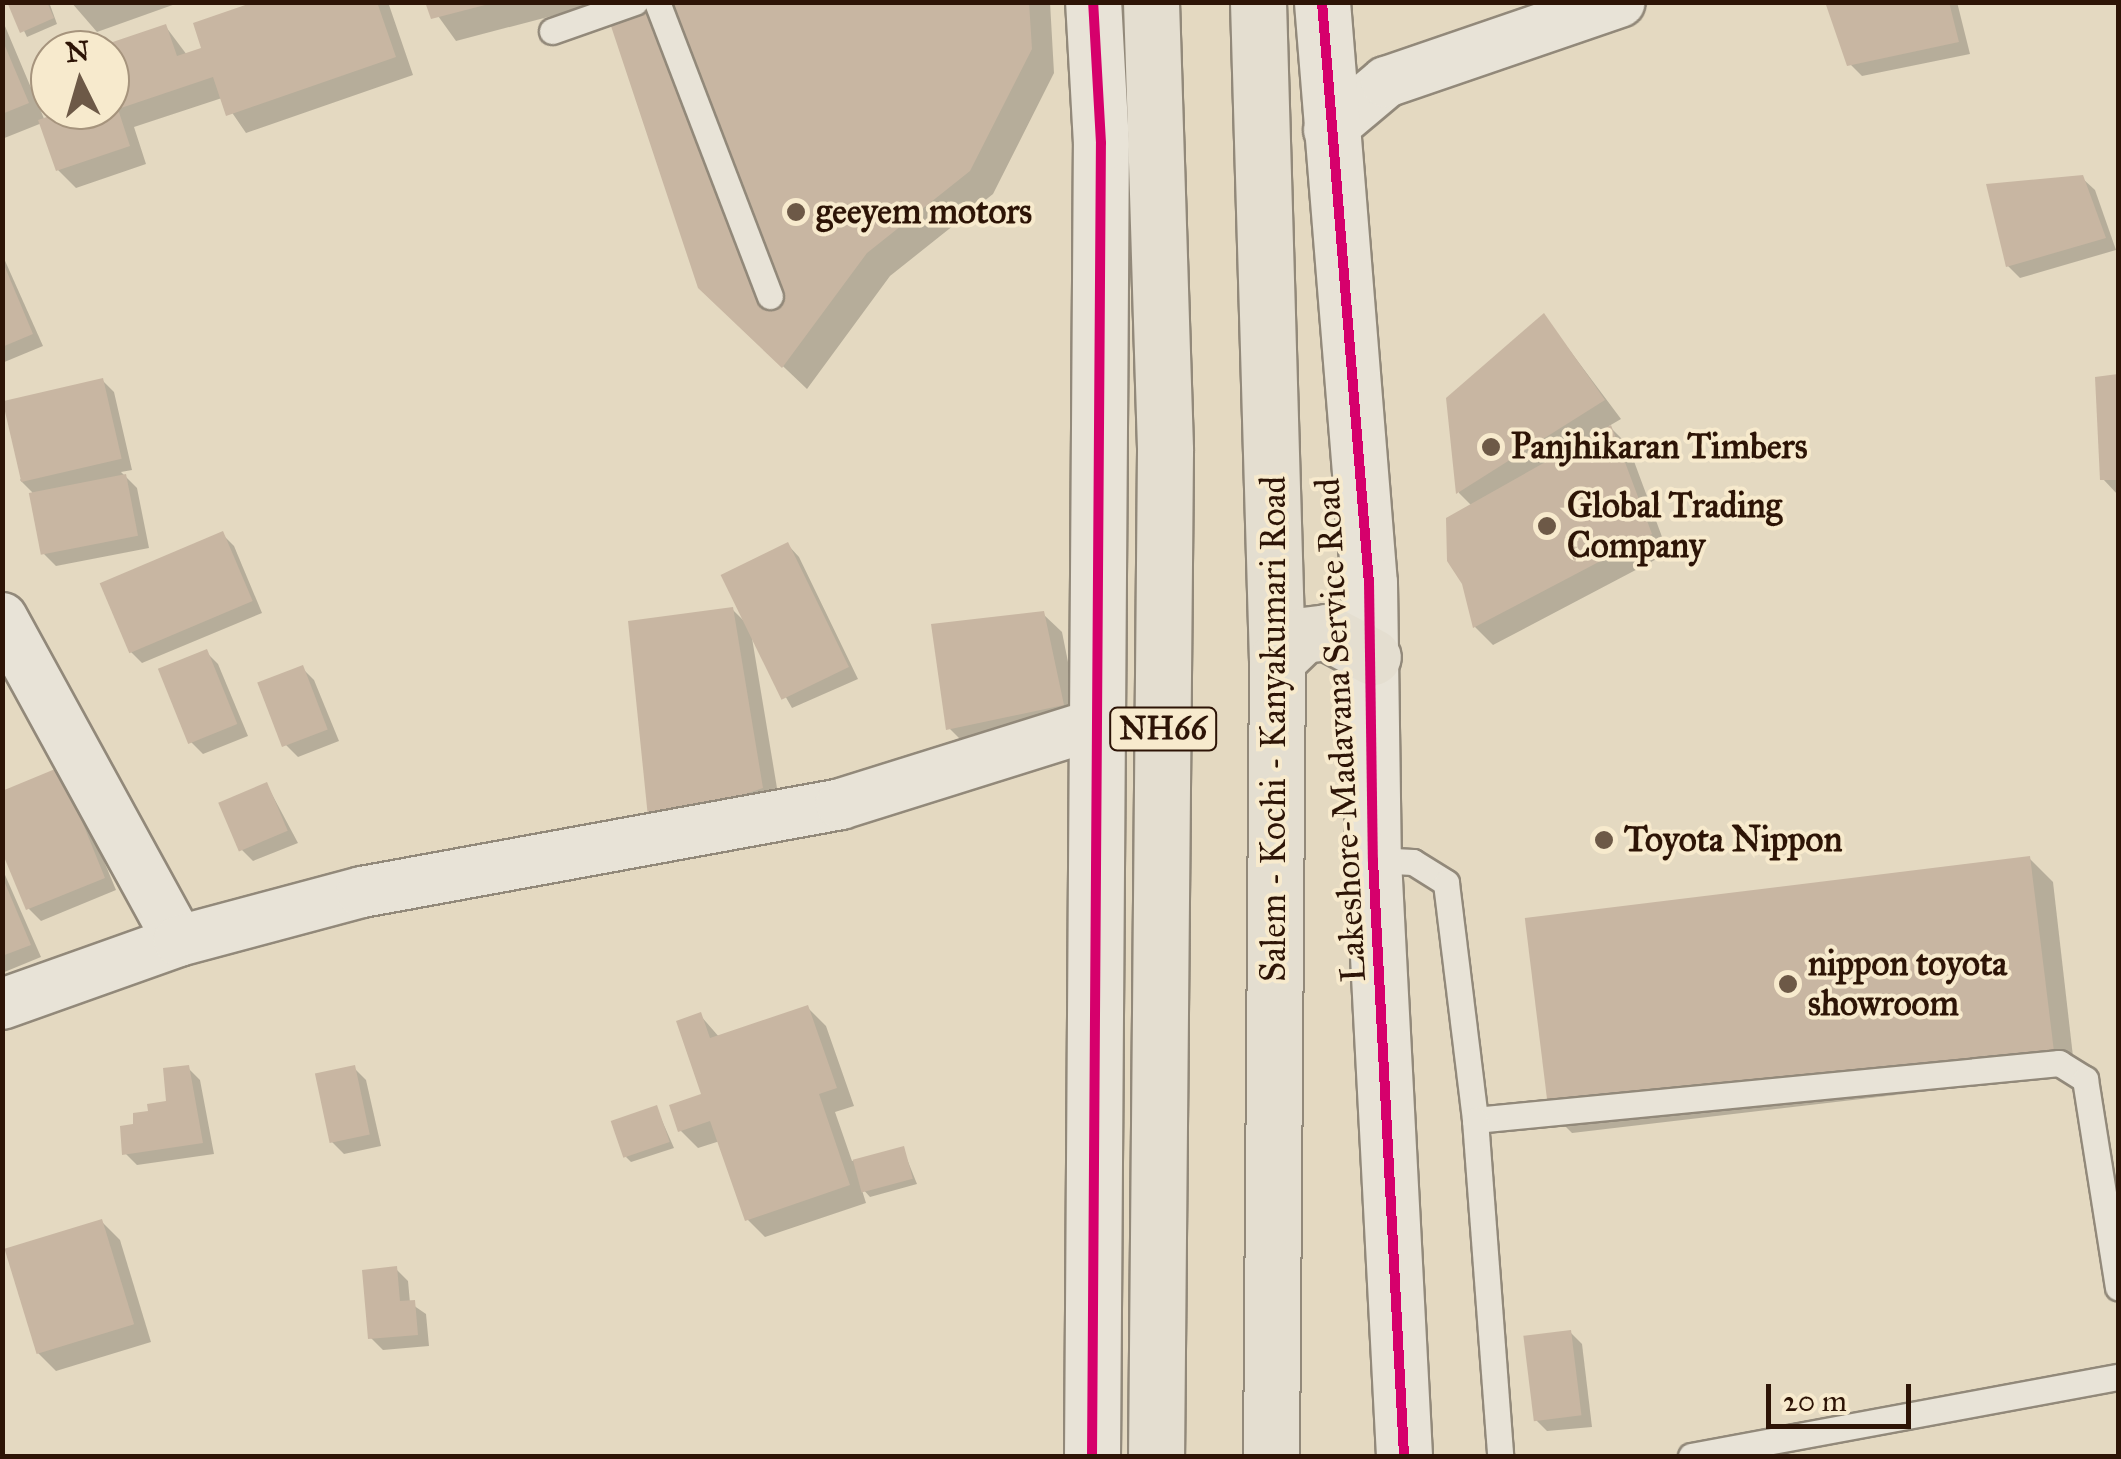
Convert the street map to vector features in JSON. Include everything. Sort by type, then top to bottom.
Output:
[{"type":"highway","name":"NH66","points":[[1151,2],[1165,451],[1156,1456]]},
{"type":"highway","name":"Salem - Kochi - Kanyakumari Road","points":[[1258,2],[1278,660],[1271,1456]]},
{"type":"highway","points":[[1278,660],[1302,635],[1326,632],[1373,658]]},
{"type":"street","points":[[1092,1456],[1100,722],[1100,143],[1093,2]]},
{"type":"street","points":[[1329,130],[1386,82],[1620,2]]},
{"type":"street","points":[[1322,10],[1386,82]]},
{"type":"street","name":"Lakeshore-Madavana Service Road","points":[[1322,10],[1373,658],[1373,860],[1404,1456]]},
{"type":"street","points":[[2,618],[179,941]]},
{"type":"street","points":[[2,1004],[179,941],[362,892],[840,804],[1100,722]]},
{"type":"lane","points":[[552,31],[635,2]]},
{"type":"lane","points":[[657,2],[770,296]]},
{"type":"lane","points":[[1373,860],[1413,862],[1446,883],[1475,1120],[1500,1456]]},
{"type":"lane","points":[[1475,1120],[2059,1063],[2085,1079],[2118,1287]]},
{"type":"lane","points":[[1691,1456],[2118,1377]]},
{"type":"building","points":[[7,2],[47,2],[54,18],[20,33]]},
{"type":"building","points":[[254,2],[377,2],[396,57],[226,116],[213,77],[130,105],[130,36],[166,24],[177,56],[201,48],[193,23]]},
{"type":"building","points":[[425,2],[489,2],[489,4],[431,19]]},
{"type":"building","name":"geeyem motors","points":[[603,2],[1029,2],[1032,49],[970,171],[867,253],[782,368],[698,288]]},
{"type":"building","points":[[1825,2],[1949,2],[1959,42],[1847,66]]},
{"type":"building","points":[[2,39],[29,103],[2,114]]},
{"type":"building","points":[[42,130],[125,130],[130,146],[56,171]]},
{"type":"building","points":[[2083,175],[2106,238],[2006,267],[1986,184]]},
{"type":"building","points":[[2,260],[33,334],[2,347]]},
{"type":"building","name":"Panjhikaran Timbers","points":[[1544,313],[1605,400],[1456,494],[1446,398]]},
{"type":"building","points":[[2118,374],[2118,480],[2100,480],[2095,377]]},
{"type":"building","points":[[103,378],[122,459],[21,482],[3,401]]},
{"type":"building","name":"Global Trading Company","points":[[1611,425],[1652,534],[1473,628],[1462,584],[1447,561],[1446,518]]},
{"type":"building","points":[[126,474],[138,536],[41,555],[29,493]]},
{"type":"building","points":[[223,531],[253,601],[129,653],[100,583]]},
{"type":"building","points":[[788,542],[849,667],[782,700],[721,575]]},
{"type":"building","points":[[733,607],[763,788],[649,827],[628,621]]},
{"type":"building","points":[[1044,611],[1064,705],[946,730],[931,624]]},
{"type":"building","points":[[207,649],[237,724],[188,744],[158,669]]},
{"type":"building","points":[[303,665],[328,729],[282,747],[257,683]]},
{"type":"building","points":[[60,767],[105,878],[26,910],[2,852],[2,791]]},
{"type":"building","points":[[267,782],[288,831],[239,851],[218,803]]},
{"type":"building","name":"nippon toyota showroom","points":[[2030,856],[2054,1052],[1549,1114],[1525,918]]},
{"type":"building","points":[[2,876],[31,945],[2,956]]},
{"type":"building","points":[[808,1005],[837,1088],[819,1094],[850,1185],[745,1221],[710,1121],[678,1132],[669,1105],[701,1094],[676,1021],[701,1012],[710,1038]]},
{"type":"building","points":[[189,1065],[203,1143],[122,1155],[120,1126],[133,1124],[133,1113],[148,1111],[147,1104],[166,1101],[163,1068]]},
{"type":"building","points":[[355,1065],[370,1134],[330,1143],[315,1074]]},
{"type":"building","points":[[657,1105],[670,1142],[623,1158],[611,1121]]},
{"type":"building","points":[[904,1146],[913,1179],[862,1193],[853,1160]]},
{"type":"building","points":[[102,1219],[134,1324],[37,1354],[4,1249]]},
{"type":"building","points":[[397,1266],[400,1301],[415,1300],[418,1335],[368,1339],[362,1270]]},
{"type":"building","points":[[1571,1330],[1581,1415],[1534,1421],[1523,1336]]},
{"type":"cycle path","points":[[1092,1456],[1101,143],[1093,2]]},
{"type":"cycle path","points":[[1322,2],[1369,583],[1373,860],[1404,1456]]},
{"type":"place","name":"geeyem motors","points":[[796,212]]},
{"type":"place","name":"Panjhikaran Timbers","points":[[1491,447]]},
{"type":"place","name":"Global Trading Company","points":[[1547,526]]},
{"type":"place","name":"Toyota Nippon","points":[[1604,840]]},
{"type":"place","name":"nippon toyota showroom","points":[[1788,984]]}]
